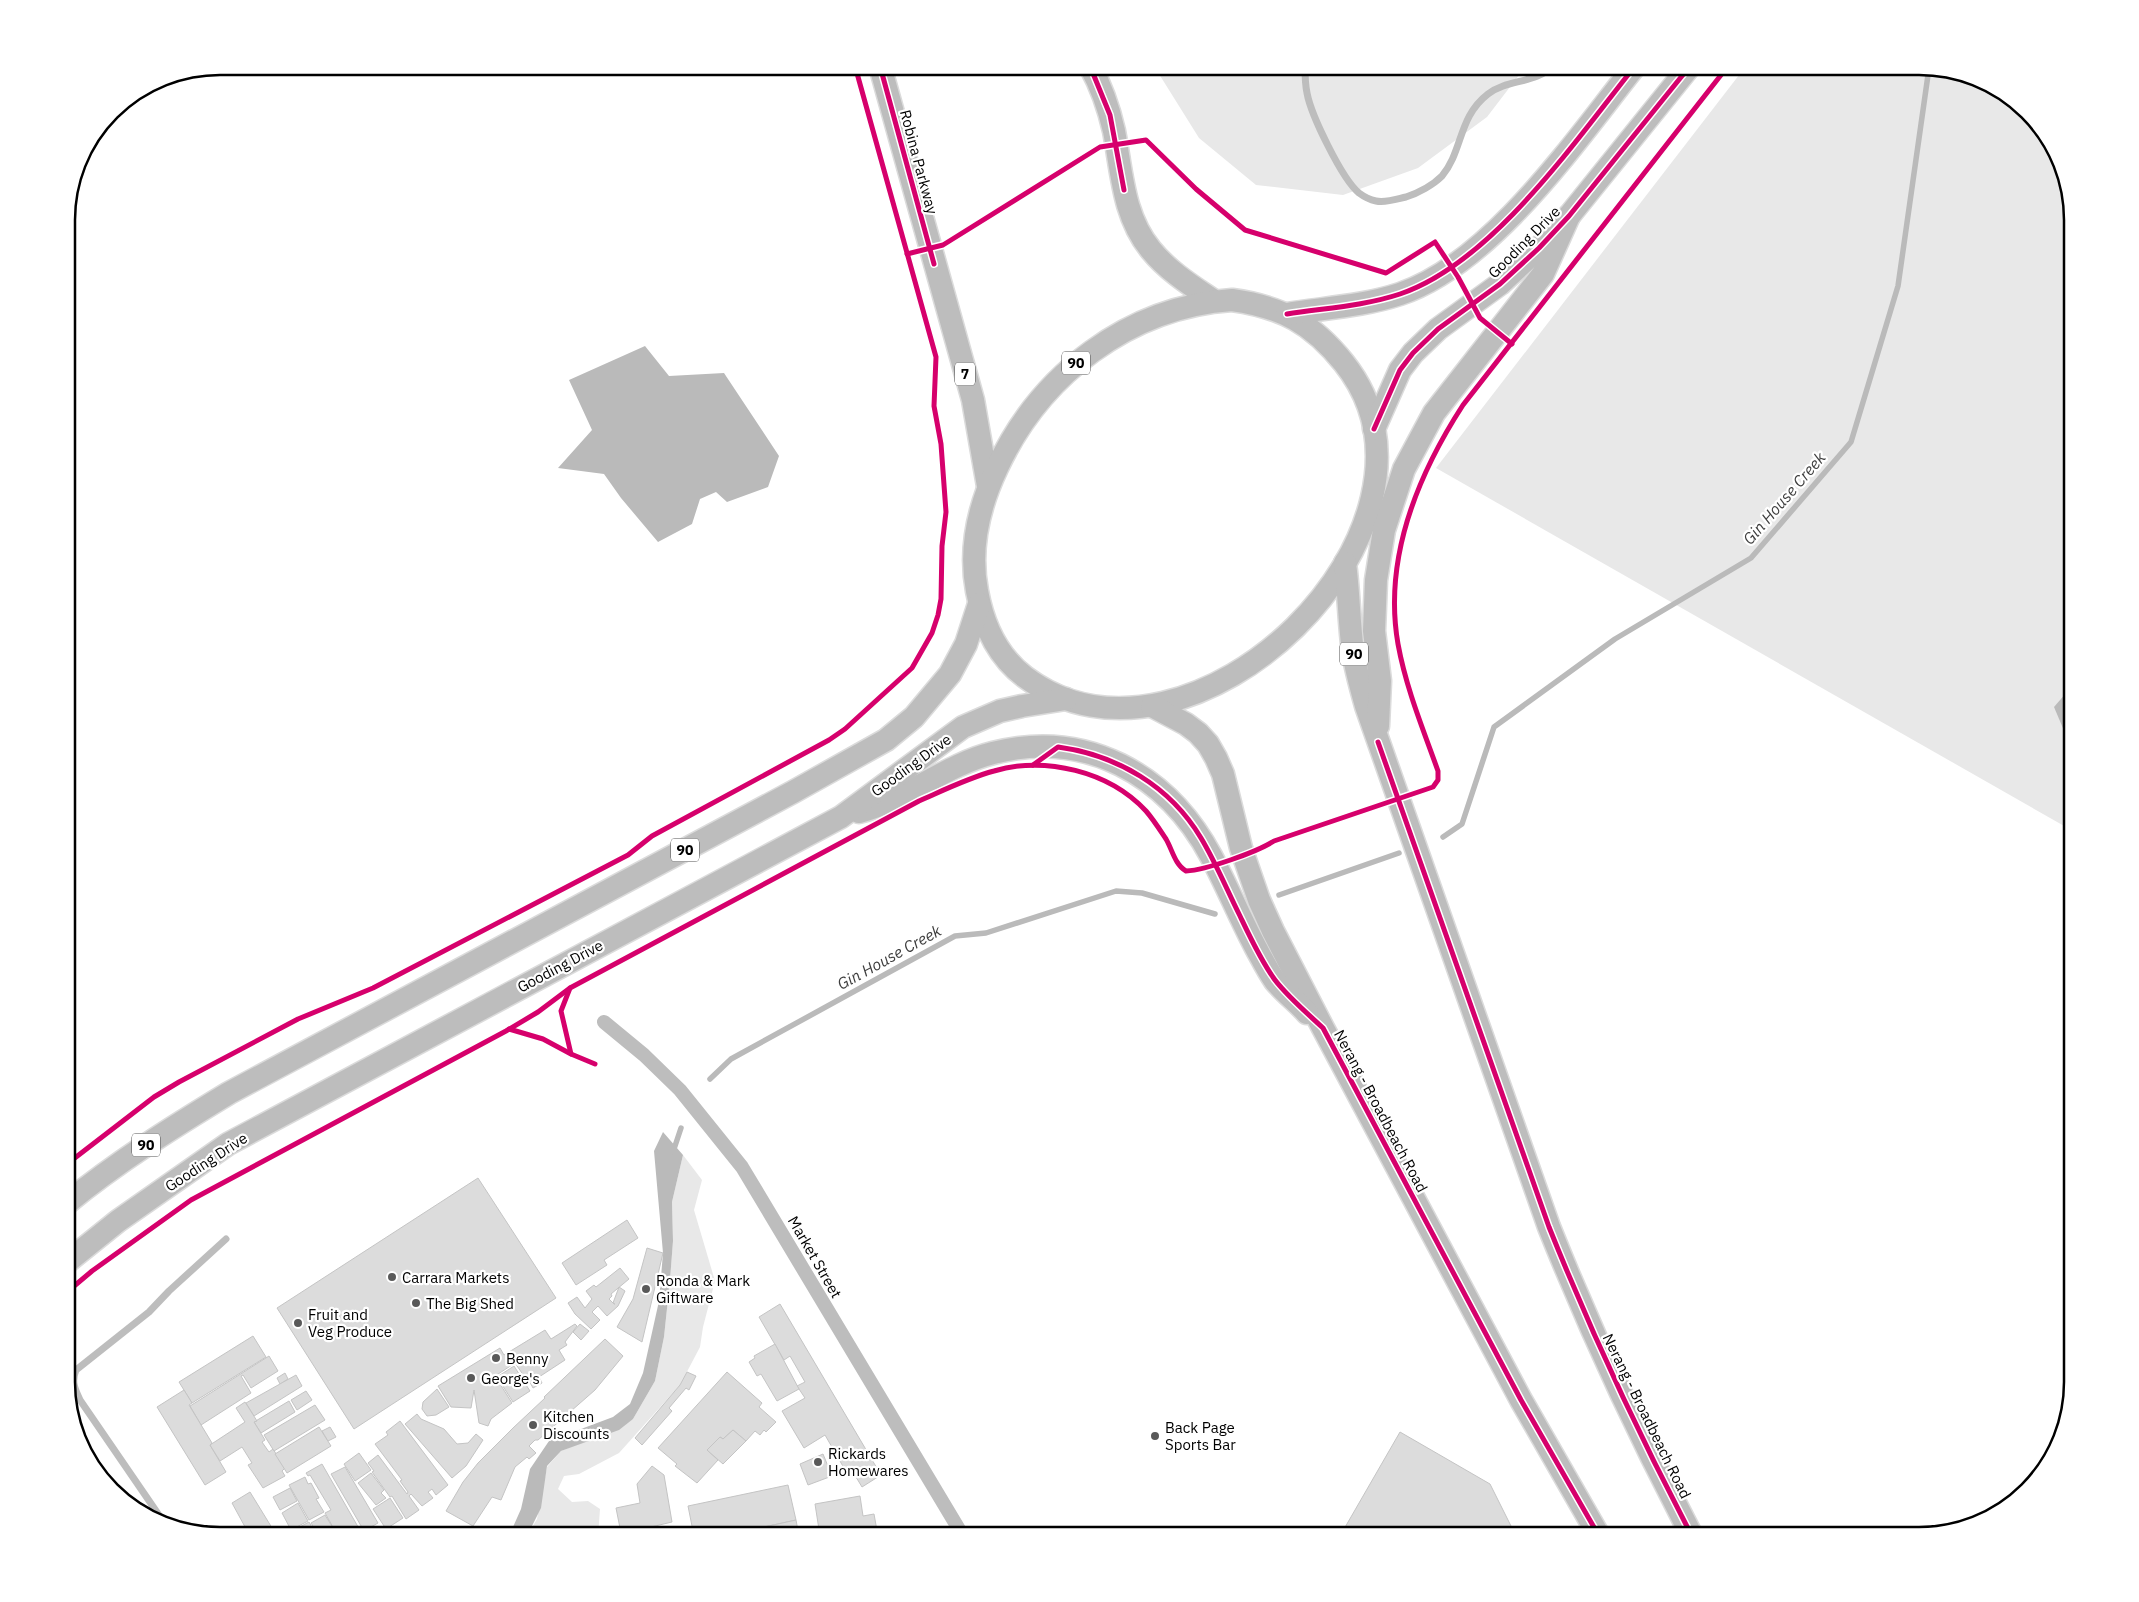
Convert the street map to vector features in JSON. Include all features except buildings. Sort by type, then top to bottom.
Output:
[{"type":"main road","name":"Robina Parkway","points":[[883,75],[973,400],[988,486]]},
{"type":"main road","points":[[1094,75],[1112,122],[1124,190],[1134,222],[1143,240],[1165,265],[1214,301]]},
{"type":"main road","name":"Gooding Drive","points":[[1287,314],[1377,301],[1401,294],[1442,273],[1491,234],[1538,188],[1628,75]]},
{"type":"main road","name":"Gooding Drive","points":[[1374,429],[1400,370],[1413,353],[1438,329],[1500,284],[1569,216],[1683,75]]},
{"type":"main road","points":[[1378,742],[1380,682],[1375,655],[1374,609],[1379,556],[1393,499],[1404,470],[1434,413],[1543,274],[1569,216]]},
{"type":"main road","name":"90","points":[[75,1197],[145,1146],[229,1093],[800,788],[886,740],[914,717],[950,674],[966,644],[979,604],[975,580],[974,546],[988,486],[1017,430],[1049,388],[1090,352],[1145,320],[1174,309],[1214,301],[1232,300],[1249,302],[1287,314],[1319,337],[1347,367],[1362,392],[1374,429],[1376,467],[1373,489],[1361,531],[1345,563]]},
{"type":"main road","points":[[979,604],[989,634],[1013,667],[1027,679],[1066,699],[1101,708],[1152,706],[1209,688],[1235,675],[1260,659],[1302,621],[1328,590],[1345,563]]},
{"type":"main road","name":"Nerang - Broadbeach Road","points":[[1345,563],[1350,594],[1353,652],[1361,688],[1378,742],[1565,1267],[1618,1388],[1687,1527]]},
{"type":"main road","name":"Gooding Drive","points":[[75,1256],[118,1221],[228,1144],[841,817],[963,728],[1000,712],[1022,706],[1066,699]]},
{"type":"main road","name":"Nerang - Broadbeach Road","points":[[1152,706],[1186,724],[1198,733],[1216,758],[1223,774],[1241,848],[1259,900],[1323,1028],[1521,1400],[1594,1527]]},
{"type":"main road","points":[[841,817],[877,808],[976,758],[1013,748],[1035,746],[1081,750],[1121,764],[1175,803],[1187,818],[1204,844],[1245,927],[1275,980],[1323,1028]]},
{"type":"street","name":"Market Street","points":[[604,1022],[644,1055],[680,1090],[742,1167],[957,1527]]},
{"type":"lane","points":[[1306,75],[1307,94],[1339,166],[1360,194],[1377,201],[1392,201],[1416,194],[1441,176],[1453,158],[1467,120],[1476,105],[1488,93],[1502,86],[1540,75]]},
{"type":"lane","points":[[75,1372],[149,1312],[226,1239]]},
{"type":"lane","points":[[75,1390],[157,1512]]},
{"type":"shaded area","points":[[1160,75],[1519,75],[1487,117],[1418,168],[1343,195],[1256,185],[1199,138]]},
{"type":"shaded area","points":[[1739,75],[1938,76],[1965,83],[1999,99],[2021,118],[2040,140],[2056,174],[2063,201],[2064,826],[1436,468]]},
{"type":"shaded area","points":[[645,346],[669,376],[724,373],[779,456],[768,487],[727,502],[716,492],[700,499],[692,524],[658,542],[621,498],[604,474],[558,468],[592,430],[569,380]]},
{"type":"shaded area","points":[[2064,695],[2064,731],[2054,707]]},
{"type":"shaded area","points":[[663,1132],[683,1155],[672,1202],[673,1241],[670,1280],[664,1337],[655,1381],[633,1419],[619,1430],[561,1451],[547,1466],[541,1508],[532,1527],[513,1527],[521,1509],[530,1469],[549,1441],[613,1417],[630,1404],[643,1373],[659,1301],[663,1253],[654,1151]]},
{"type":"shaded area","points":[[683,1155],[702,1180],[694,1210],[715,1281],[703,1327],[700,1347],[680,1385],[619,1453],[579,1474],[564,1476],[558,1489],[572,1502],[588,1501],[600,1509],[599,1527],[532,1527],[537,1519],[547,1467],[561,1451],[582,1442],[601,1437],[633,1419],[655,1381],[664,1337],[670,1280],[673,1241],[672,1202]]},
{"type":"waterway","name":"Gin House Creek","points":[[1443,837],[1462,824],[1494,727],[1615,639],[1751,558],[1851,442],[1898,286],[1928,75]]},
{"type":"waterway","name":"Gin House Creek","points":[[1279,895],[1399,853]]},
{"type":"waterway","name":"Gin House Creek","points":[[710,1079],[731,1059],[955,936],[986,933],[1116,891],[1142,893],[1215,914]]},
{"type":"waterway","name":"Gin House Creek","points":[[673,1152],[681,1128]]},
{"type":"cycle path","points":[[75,1158],[154,1097],[179,1082],[298,1019],[373,988],[628,855],[652,836],[829,740],[845,729],[912,668],[932,633],[941,599],[942,546],[946,512],[941,444],[934,406],[936,357],[858,75]]},
{"type":"cycle path","points":[[882,75],[934,264]]},
{"type":"cycle path","points":[[1094,75],[1110,115],[1124,190]]},
{"type":"cycle path","points":[[1287,314],[1358,304],[1400,294],[1434,278],[1467,256],[1499,228],[1530,196],[1628,75]]},
{"type":"cycle path","points":[[1374,429],[1400,370],[1413,353],[1438,329],[1500,284],[1539,248],[1569,216],[1683,75]]},
{"type":"cycle path","points":[[75,1285],[191,1200],[506,1031],[538,1012],[570,988],[919,801],[975,777],[994,771],[1034,765],[1075,770],[1095,777],[1131,797],[1146,811],[1166,839],[1179,865],[1186,871],[1231,860],[1274,841],[1433,787],[1438,780],[1438,771],[1415,708],[1406,676],[1398,644],[1395,612],[1395,580],[1400,549],[1418,489],[1431,460],[1463,405],[1721,75]]},
{"type":"cycle path","points":[[907,254],[943,245],[1100,147],[1146,140],[1196,189],[1245,230],[1386,273],[1435,242],[1458,277],[1480,318],[1512,344]]},
{"type":"cycle path","points":[[1378,742],[1549,1227],[1616,1383],[1687,1527]]},
{"type":"cycle path","points":[[1033,765],[1058,747],[1101,757],[1140,776],[1158,788],[1188,819],[1212,857],[1260,957],[1270,973],[1286,993],[1323,1028],[1521,1400],[1594,1527]]},
{"type":"cycle path","points":[[570,988],[561,1011],[571,1054],[595,1064]]},
{"type":"cycle path","points":[[509,1029],[543,1039],[571,1054]]},
{"type":"place","name":"Carrara Markets","points":[[392,1277]]},
{"type":"place","name":"Ronda & Mark Giftware","points":[[646,1289]]},
{"type":"place","name":"The Big Shed","points":[[416,1303]]},
{"type":"place","name":"Fruit and Veg Produce","points":[[298,1323]]},
{"type":"place","name":"Benny","points":[[496,1358]]},
{"type":"place","name":"George's","points":[[471,1378]]},
{"type":"place","name":"Kitchen Discounts","points":[[533,1425]]},
{"type":"place","name":"Back Page Sports Bar","points":[[1155,1436]]},
{"type":"place","name":"Rickards Homewares","points":[[818,1462]]}]
